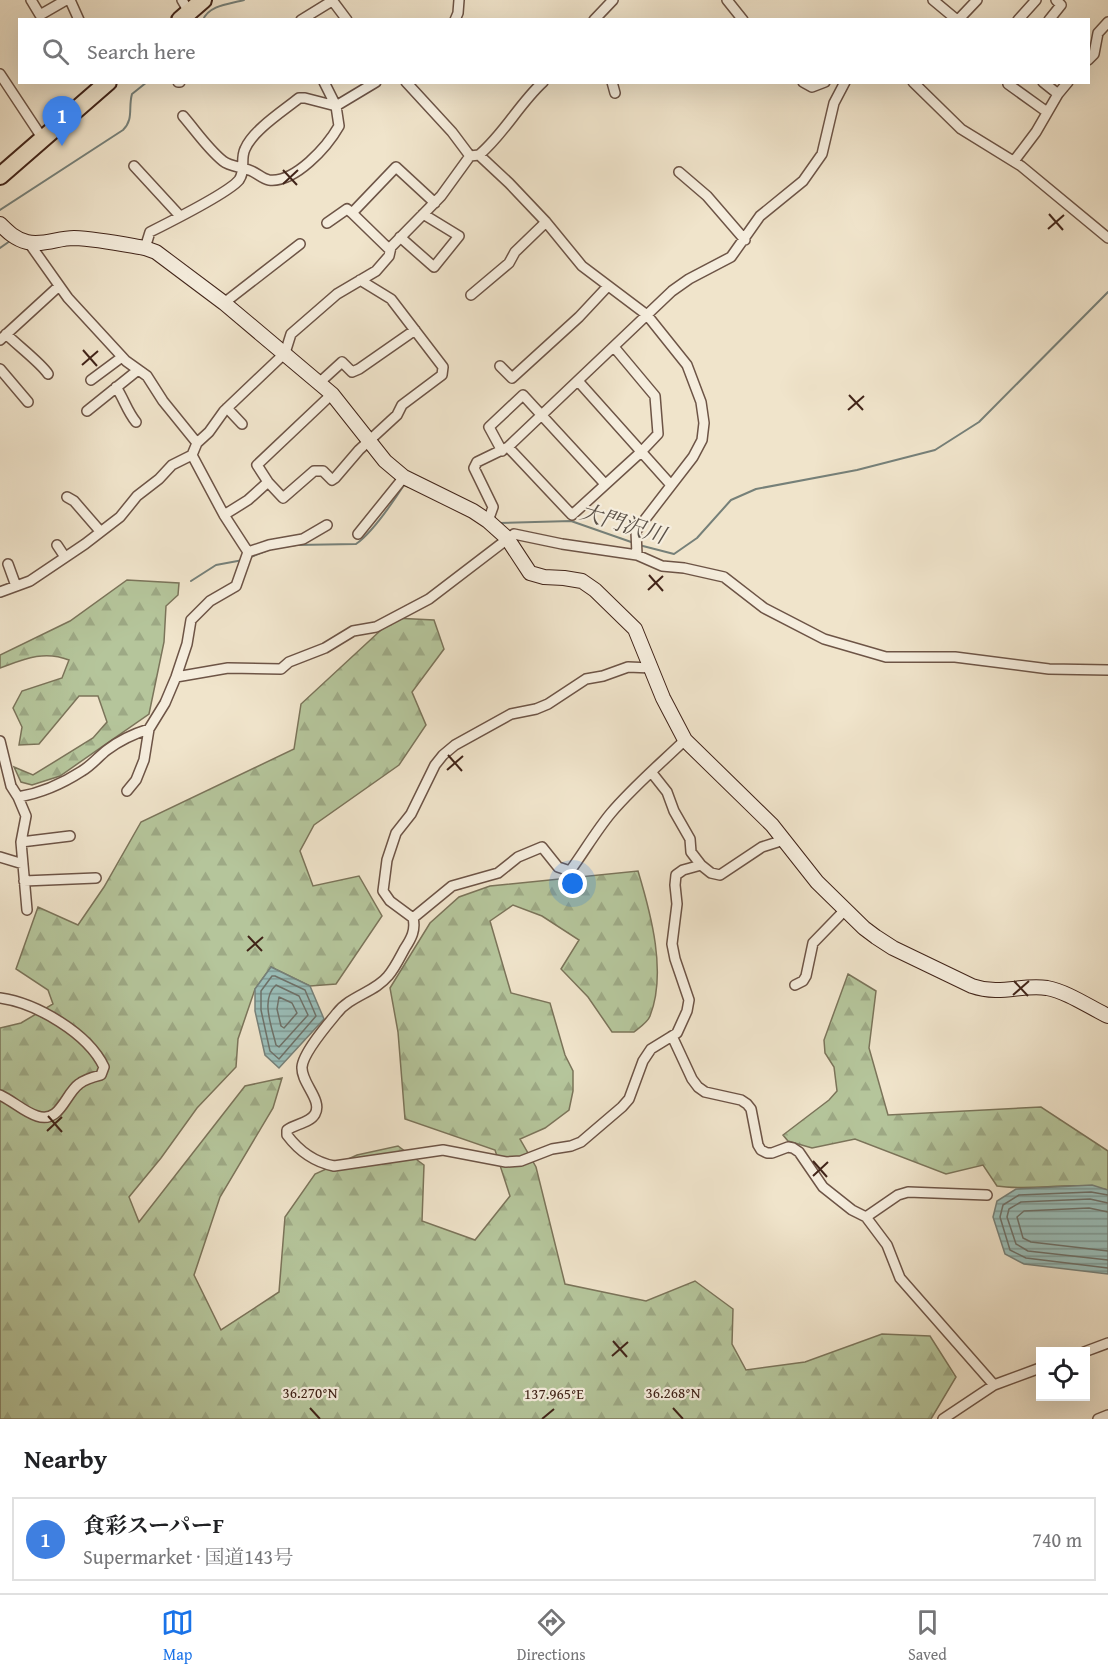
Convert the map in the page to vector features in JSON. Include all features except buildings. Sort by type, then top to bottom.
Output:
[{"type":"highway","points":[[184,11],[203,0]]},
{"type":"highway","points":[[0,176],[106,84]]},
{"type":"street","points":[[31,0],[40,15],[68,0],[79,18]]},
{"type":"street","points":[[456,18],[459,0]]},
{"type":"street","points":[[596,18],[613,0]]},
{"type":"street","points":[[727,0],[741,18]]},
{"type":"street","points":[[933,0],[955,18]]},
{"type":"street","points":[[959,18],[978,0]]},
{"type":"street","points":[[1020,18],[1036,0]]},
{"type":"street","points":[[304,18],[332,1],[345,18]]},
{"type":"street","points":[[1050,18],[1061,2]]},
{"type":"street","points":[[1090,59],[1094,54],[1098,33],[1108,22]]},
{"type":"street","points":[[0,74],[43,139]]},
{"type":"street","points":[[183,116],[224,163],[255,172],[267,180],[282,179],[292,175],[319,154],[339,126],[336,106],[325,84]]},
{"type":"street","points":[[145,248],[150,232],[238,180],[243,168],[242,156],[246,146],[299,98],[336,106],[373,84]]},
{"type":"street","points":[[408,84],[475,155],[509,183],[546,222],[582,266],[647,315],[687,365],[701,402],[702,440],[693,457],[636,531],[636,546]]},
{"type":"street","points":[[0,592],[30,581],[65,557],[120,517],[136,496],[172,465],[192,455],[197,443],[209,432],[227,408],[285,353],[291,334],[337,294],[376,271],[388,256],[390,247],[435,203],[475,155],[489,146],[527,97],[541,84]]},
{"type":"street","points":[[613,84],[615,93]]},
{"type":"street","points":[[806,84],[812,87],[820,84]]},
{"type":"street","points":[[488,521],[493,507],[474,468],[477,462],[505,449],[681,285],[732,257],[760,216],[803,181],[822,154],[834,104],[844,84]]},
{"type":"street","points":[[915,84],[961,129],[1014,160],[1108,238]]},
{"type":"street","points":[[1008,84],[1047,112]]},
{"type":"street","points":[[1046,84],[1058,94]]},
{"type":"street","points":[[1014,160],[1036,132],[1066,84]]},
{"type":"street","points":[[134,166],[180,216]]},
{"type":"street","points":[[352,213],[396,167],[435,203]]},
{"type":"street","points":[[679,172],[707,196],[745,240]]},
{"type":"street","points":[[327,223],[348,209],[390,250]]},
{"type":"street","points":[[400,237],[434,267],[459,236],[423,214]]},
{"type":"street","points":[[471,295],[509,263],[515,252],[546,222]]},
{"type":"street","points":[[0,224],[16,238],[29,243],[74,238],[145,248],[168,259],[332,394],[385,461],[404,477],[473,511],[488,521],[507,538],[530,573],[544,578],[582,581],[595,590],[634,629],[663,698],[685,740],[784,840],[817,882],[864,928],[893,948],[972,986],[999,992],[1047,988],[1108,1017]]},
{"type":"street","points":[[29,243],[80,312],[122,357],[147,376],[163,401],[197,443]]},
{"type":"street","points":[[224,303],[300,244]]},
{"type":"street","points":[[332,394],[256,465],[283,498],[314,471],[323,471],[332,480],[369,441],[398,416],[402,405],[442,375],[443,367],[391,299],[360,280]]},
{"type":"street","points":[[48,374],[44,367],[3,337],[59,286]]},
{"type":"street","points":[[500,366],[512,378],[579,317],[608,286]]},
{"type":"street","points":[[319,383],[342,362],[352,372],[415,330]]},
{"type":"street","points":[[605,484],[523,395],[489,427],[505,449],[572,515],[641,452],[658,434],[655,396],[614,347]]},
{"type":"street","points":[[91,380],[122,357]]},
{"type":"street","points":[[0,369],[28,402]]},
{"type":"street","points":[[87,411],[138,370]]},
{"type":"street","points":[[578,381],[671,485]]},
{"type":"street","points":[[116,387],[136,422]]},
{"type":"street","points":[[227,408],[242,424]]},
{"type":"street","points":[[192,455],[224,515],[248,552]]},
{"type":"street","points":[[358,534],[404,477]]},
{"type":"street","points":[[224,515],[248,500],[268,482]]},
{"type":"street","points":[[67,497],[74,501],[100,531]]},
{"type":"street","points":[[248,552],[269,545],[303,539],[327,525]]},
{"type":"street","points":[[176,677],[228,668],[281,669],[289,662],[325,648],[353,631],[376,627],[421,603],[514,534],[562,544],[636,546],[662,566],[684,568],[724,577],[764,608],[824,639],[885,657],[955,657],[1048,669],[1108,670]]},
{"type":"street","points":[[57,545],[65,557]]},
{"type":"street","points":[[127,791],[136,780],[144,760],[148,729],[165,703],[176,677],[187,644],[191,620],[210,601],[236,586],[248,552]]},
{"type":"street","points":[[8,564],[16,586]]},
{"type":"street","points":[[652,668],[627,667],[603,676],[586,679],[548,704],[511,714],[455,745],[435,765],[411,814],[396,833],[387,860],[383,891],[390,901],[413,918],[415,925],[411,938],[388,976],[338,1012],[307,1054],[302,1067],[305,1080],[317,1105],[315,1114],[309,1120],[293,1125],[287,1130],[287,1135],[302,1151],[322,1164],[334,1166],[443,1150],[506,1162],[521,1161],[552,1149],[581,1142],[629,1099],[643,1061],[651,1049],[677,1032],[687,1011],[689,1000],[672,944],[677,904],[675,885],[676,875],[683,870],[701,865]]},
{"type":"street","points":[[18,797],[37,794],[52,788],[84,770],[107,750],[130,735],[148,729]]},
{"type":"street","points":[[413,918],[452,886],[498,873],[518,857],[542,846],[558,867],[570,872],[610,815],[633,789],[685,740]]},
{"type":"street","points":[[0,741],[2,765],[26,816],[21,842],[27,910]]},
{"type":"street","points":[[652,773],[667,792],[674,811],[690,839],[691,852],[711,873],[720,875],[762,847],[784,840]]},
{"type":"street","points":[[21,842],[70,836]]},
{"type":"street","points":[[0,857],[23,864]]},
{"type":"street","points":[[24,881],[96,878]]},
{"type":"street","points":[[795,985],[806,976],[813,943],[845,910]]},
{"type":"street","points":[[0,998],[27,1006],[77,1033],[101,1060],[104,1067],[100,1075],[78,1084],[58,1111],[51,1116],[37,1116],[0,1095]]},
{"type":"street","points":[[672,1036],[698,1087],[705,1092],[741,1101],[751,1109],[761,1150],[772,1153],[788,1147],[793,1148],[799,1152],[823,1187],[852,1210],[866,1216],[887,1245],[900,1278],[994,1385]]},
{"type":"street","points":[[866,1216],[898,1195],[908,1192],[987,1195]]},
{"type":"street","points":[[1090,1350],[1108,1343]]},
{"type":"street","points":[[943,1419],[994,1385],[1036,1370]]},
{"type":"street","points":[[1098,1419],[1108,1415]]},
{"type":"green space","points":[[127,580],[179,583],[178,595],[166,606],[164,642],[149,714],[60,776],[32,785],[21,782],[14,767],[33,775],[93,738],[107,722],[98,696],[79,696],[39,744],[19,745],[22,727],[13,708],[22,691],[62,678],[69,660],[43,656],[0,668],[0,655],[70,621]]},
{"type":"green space","points":[[394,618],[434,620],[444,649],[412,692],[426,725],[399,765],[314,825],[300,851],[313,886],[359,876],[382,916],[336,984],[310,986],[271,967],[255,989],[238,1039],[236,1067],[197,1108],[129,1197],[139,1222],[245,1086],[282,1078],[273,1108],[220,1197],[194,1275],[221,1330],[279,1292],[285,1217],[315,1174],[357,1155],[398,1146],[424,1165],[422,1221],[475,1240],[510,1196],[495,1150],[405,1119],[398,1032],[390,988],[430,923],[459,897],[490,886],[638,871],[652,924],[657,981],[650,1016],[634,1032],[612,1032],[588,997],[561,969],[579,940],[542,916],[513,905],[490,921],[511,993],[550,1003],[565,1055],[573,1071],[573,1091],[569,1110],[545,1128],[520,1139],[536,1167],[565,1284],[646,1301],[695,1281],[733,1309],[732,1344],[746,1370],[805,1362],[882,1334],[930,1336],[956,1377],[931,1419],[0,1419],[0,1028],[21,1023],[53,1004],[48,990],[16,969],[38,907],[78,925],[104,887],[141,822],[294,749],[301,704]]},
{"type":"green space","points":[[848,974],[876,991],[869,1048],[888,1115],[1041,1107],[1108,1151],[1108,1190],[1081,1186],[1025,1188],[997,1186],[983,1165],[946,1174],[855,1139],[812,1148],[788,1141],[783,1135],[829,1100],[837,1091],[834,1067],[825,1053],[824,1040]]},
{"type":"water","points":[[271,967],[310,986],[324,1019],[279,1068],[265,1055],[255,1011],[255,989]]},
{"type":"water","points":[[1092,1185],[1108,1190],[1108,1274],[1024,1264],[1005,1254],[993,1217],[997,1201],[1016,1189]]},
{"type":"waterway","points":[[204,18],[215,8],[244,0]]},
{"type":"waterway","points":[[0,210],[123,130],[130,117],[132,94],[144,84]]},
{"type":"waterway","points":[[0,248],[10,241]]},
{"type":"waterway","name":"大門沢川","points":[[639,545],[674,554],[697,538],[731,500],[756,489],[857,470],[935,450],[979,422],[1108,292]]},
{"type":"waterway","name":"大門沢川","points":[[276,548],[296,545],[356,544],[375,525],[404,485],[409,487]]},
{"type":"waterway","name":"大門沢川","points":[[499,523],[571,521],[634,543]]},
{"type":"waterway","name":"大門沢川","points":[[248,558],[271,549]]},
{"type":"waterway","name":"大門沢川","points":[[191,581],[216,565],[243,560]]},
{"type":"place","name":"食彩スーパーF","points":[[62,146]]}]
